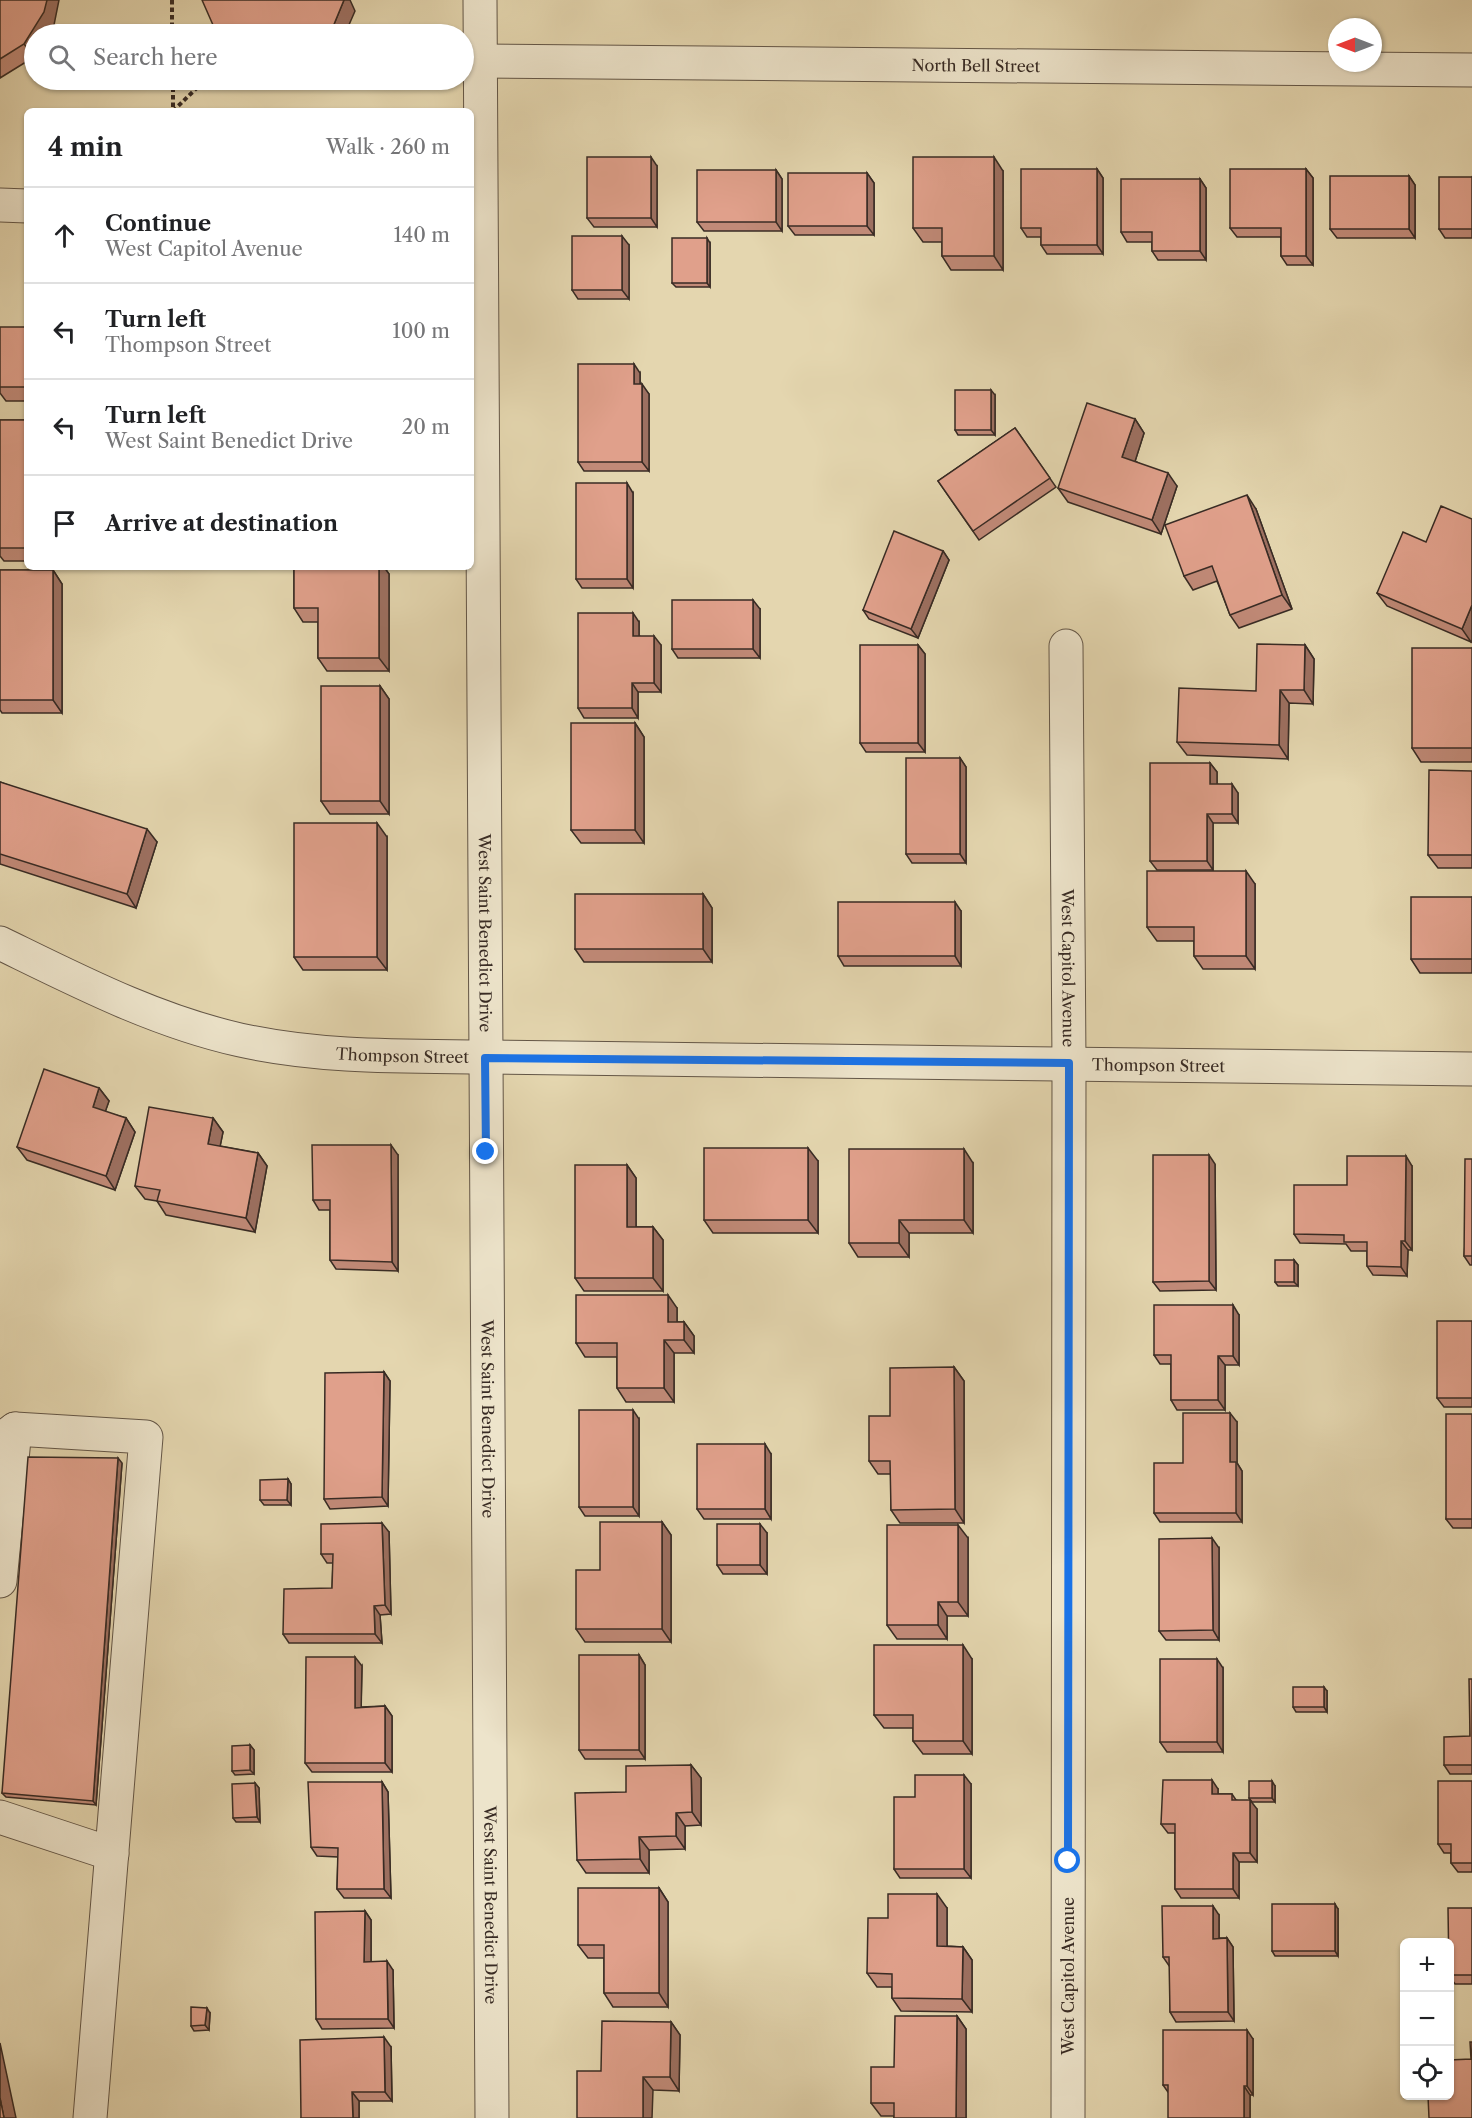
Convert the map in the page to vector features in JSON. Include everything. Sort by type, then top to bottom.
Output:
[{"type":"street","name":"West Saint Benedict Drive","points":[[480,0],[476,210],[485,1058],[492,2118]]},
{"type":"street","name":"North Bell Street","points":[[480,61],[1472,70]]},
{"type":"street","points":[[0,205],[24,206]]},
{"type":"street","name":"West Capitol Avenue","points":[[1066,645],[1069,1063],[1068,2118]]},
{"type":"street","name":"Thompson Street","points":[[0,943],[118,1000],[182,1023],[240,1040],[298,1050],[361,1055],[485,1058],[1472,1069]]},
{"type":"street","points":[[0,1581],[7,1434],[146,1437],[90,2118]]},
{"type":"street","points":[[0,1817],[112,1854]]},
{"type":"path","points":[[172,0],[172,24]]},
{"type":"path","points":[[173,90],[173,108]]},
{"type":"path","points":[[176,108],[195,90]]},
{"type":"building","points":[[0,0],[47,0],[44,12],[36,24],[24,24],[24,44],[0,59]]},
{"type":"building","points":[[202,0],[344,0],[334,24],[213,24]]},
{"type":"building","points":[[587,157],[651,157],[651,218],[587,218]]},
{"type":"building","points":[[913,157],[994,157],[994,256],[942,256],[942,228],[913,228]]},
{"type":"building","points":[[1021,169],[1097,169],[1097,245],[1041,245],[1041,228],[1021,228]]},
{"type":"building","points":[[1230,169],[1306,169],[1306,256],[1281,256],[1281,228],[1230,228]]},
{"type":"building","points":[[697,170],[776,170],[776,222],[697,222]]},
{"type":"building","points":[[788,173],[867,173],[867,226],[788,226]]},
{"type":"building","points":[[1330,176],[1409,176],[1409,229],[1330,229]]},
{"type":"building","points":[[1439,177],[1472,177],[1472,229],[1439,229]]},
{"type":"building","points":[[1121,179],[1200,179],[1200,251],[1152,251],[1152,232],[1121,232]]},
{"type":"building","points":[[572,236],[622,236],[622,290],[572,290]]},
{"type":"building","points":[[672,238],[707,238],[707,283],[672,283]]},
{"type":"building","points":[[0,327],[24,327],[24,387],[0,387]]},
{"type":"building","points":[[578,364],[634,364],[634,384],[642,384],[642,462],[578,462]]},
{"type":"building","points":[[955,390],[991,390],[991,430],[955,430]]},
{"type":"building","points":[[1087,403],[1135,419],[1122,457],[1168,473],[1152,520],[1058,488]]},
{"type":"building","points":[[0,420],[24,420],[24,548],[0,548]]},
{"type":"building","points":[[1015,428],[1050,478],[973,531],[938,481]]},
{"type":"building","points":[[576,483],[627,483],[627,579],[576,579]]},
{"type":"building","points":[[1247,495],[1282,595],[1230,615],[1212,566],[1184,576],[1165,525]]},
{"type":"building","points":[[1441,506],[1472,519],[1472,605],[1462,629],[1377,593],[1403,532],[1426,542]]},
{"type":"building","points":[[894,531],[943,551],[911,629],[863,610]]},
{"type":"building","points":[[0,570],[53,570],[53,700],[0,700]]},
{"type":"building","points":[[294,570],[379,570],[379,658],[318,658],[318,608],[294,608]]},
{"type":"building","points":[[672,600],[753,600],[753,649],[672,649]]},
{"type":"building","points":[[578,613],[633,613],[633,636],[654,636],[654,683],[632,683],[632,708],[578,708]]},
{"type":"building","points":[[1257,644],[1305,645],[1304,690],[1280,690],[1279,745],[1177,742],[1179,688],[1256,691]]},
{"type":"building","points":[[860,645],[918,645],[918,743],[860,743]]},
{"type":"building","points":[[1412,648],[1472,648],[1472,748],[1412,748]]},
{"type":"building","points":[[321,686],[380,686],[380,801],[321,801]]},
{"type":"building","points":[[571,723],[635,723],[635,830],[571,830]]},
{"type":"building","points":[[906,758],[960,758],[960,854],[906,854]]},
{"type":"building","points":[[1150,763],[1210,763],[1210,784],[1232,784],[1232,814],[1207,814],[1207,861],[1150,861]]},
{"type":"building","points":[[1429,770],[1472,771],[1472,855],[1428,855]]},
{"type":"building","points":[[0,782],[147,829],[127,894],[0,854]]},
{"type":"building","points":[[294,823],[377,823],[377,957],[294,957]]},
{"type":"building","points":[[1147,871],[1246,871],[1246,956],[1194,956],[1194,927],[1147,927]]},
{"type":"building","points":[[575,894],[703,894],[703,949],[575,949]]},
{"type":"building","points":[[1411,897],[1472,897],[1472,959],[1411,959]]},
{"type":"building","points":[[838,902],[955,902],[955,956],[838,956]]},
{"type":"building","points":[[44,1069],[99,1088],[93,1107],[126,1118],[106,1176],[17,1147]]},
{"type":"building","points":[[149,1107],[213,1118],[208,1144],[258,1153],[246,1218],[157,1201],[160,1190],[135,1186]]},
{"type":"building","points":[[312,1145],[391,1145],[392,1262],[330,1260],[330,1200],[313,1200]]},
{"type":"building","points":[[704,1148],[808,1148],[808,1220],[704,1220]]},
{"type":"building","points":[[849,1149],[964,1149],[964,1220],[899,1220],[899,1243],[849,1243]]},
{"type":"building","points":[[1153,1155],[1209,1155],[1209,1281],[1153,1282]]},
{"type":"building","points":[[1347,1156],[1406,1156],[1405,1241],[1401,1241],[1401,1267],[1367,1266],[1367,1242],[1344,1242],[1344,1235],[1294,1234],[1294,1185],[1347,1185]]},
{"type":"building","points":[[1465,1159],[1472,1159],[1472,1256],[1464,1256]]},
{"type":"building","points":[[575,1165],[627,1165],[627,1227],[653,1227],[653,1278],[575,1278]]},
{"type":"building","points":[[1275,1260],[1294,1260],[1294,1282],[1275,1282]]},
{"type":"building","points":[[576,1295],[668,1295],[668,1322],[684,1322],[684,1340],[664,1340],[664,1388],[617,1388],[617,1343],[576,1343]]},
{"type":"building","points":[[1154,1305],[1233,1305],[1233,1356],[1218,1356],[1218,1400],[1171,1400],[1171,1355],[1154,1355]]},
{"type":"building","points":[[1437,1321],[1472,1321],[1472,1398],[1437,1398]]},
{"type":"building","points":[[954,1367],[955,1509],[891,1510],[890,1461],[869,1461],[869,1416],[890,1416],[890,1368]]},
{"type":"building","points":[[384,1372],[382,1497],[324,1499],[325,1373]]},
{"type":"building","points":[[579,1410],[633,1410],[633,1507],[579,1507]]},
{"type":"building","points":[[1183,1413],[1230,1413],[1230,1462],[1236,1462],[1236,1513],[1154,1513],[1154,1463],[1183,1463]]},
{"type":"building","points":[[1446,1414],[1472,1414],[1472,1519],[1446,1519]]},
{"type":"building","points":[[697,1444],[765,1444],[765,1509],[697,1509]]},
{"type":"building","points":[[28,1457],[118,1458],[93,1801],[2,1793]]},
{"type":"building","points":[[288,1479],[287,1500],[260,1500],[260,1480]]},
{"type":"building","points":[[600,1522],[662,1522],[662,1629],[576,1629],[576,1570],[600,1570]]},
{"type":"building","points":[[382,1523],[385,1605],[374,1606],[375,1634],[283,1634],[284,1589],[332,1588],[333,1554],[321,1554],[321,1524]]},
{"type":"building","points":[[717,1524],[760,1524],[760,1565],[717,1565]]},
{"type":"building","points":[[887,1525],[958,1525],[958,1602],[938,1602],[938,1625],[887,1625]]},
{"type":"building","points":[[1212,1538],[1213,1630],[1159,1631],[1159,1539]]},
{"type":"building","points":[[874,1645],[963,1645],[963,1741],[913,1741],[913,1715],[874,1715]]},
{"type":"building","points":[[579,1655],[639,1655],[639,1750],[579,1750]]},
{"type":"building","points":[[306,1657],[355,1657],[355,1708],[385,1706],[385,1763],[305,1763]]},
{"type":"building","points":[[1160,1659],[1217,1659],[1217,1742],[1160,1742]]},
{"type":"building","points":[[1469,1679],[1472,1679],[1472,1765],[1444,1765],[1444,1737],[1470,1736]]},
{"type":"building","points":[[1293,1687],[1324,1687],[1324,1707],[1293,1707]]},
{"type":"building","points":[[250,1745],[250,1770],[232,1771],[232,1746]]},
{"type":"building","points":[[691,1765],[692,1812],[676,1813],[676,1836],[639,1837],[640,1859],[577,1860],[575,1793],[626,1792],[626,1766]]},
{"type":"building","points":[[915,1775],[964,1775],[964,1869],[894,1869],[894,1797],[915,1797]]},
{"type":"building","points":[[1163,1780],[1212,1780],[1212,1794],[1232,1794],[1232,1800],[1250,1800],[1250,1853],[1233,1853],[1233,1889],[1175,1889],[1175,1824],[1161,1824]]},
{"type":"building","points":[[1249,1781],[1272,1781],[1272,1798],[1249,1798]]},
{"type":"building","points":[[1438,1781],[1472,1781],[1472,1863],[1451,1863],[1451,1844],[1438,1844]]},
{"type":"building","points":[[308,1782],[382,1782],[384,1889],[337,1889],[338,1848],[311,1847]]},
{"type":"building","points":[[255,1783],[257,1817],[233,1818],[232,1784]]},
{"type":"building","points":[[578,1888],[659,1888],[659,1993],[604,1993],[604,1945],[578,1945]]},
{"type":"building","points":[[888,1894],[937,1894],[937,1946],[963,1947],[962,1999],[892,1998],[892,1974],[867,1973],[868,1918],[888,1918]]},
{"type":"building","points":[[1272,1904],[1335,1904],[1335,1951],[1272,1951]]},
{"type":"building","points":[[1162,1906],[1213,1906],[1213,1939],[1227,1938],[1228,2012],[1170,2012],[1169,1957],[1163,1957]]},
{"type":"building","points":[[1448,1908],[1472,1908],[1472,1975],[1454,1975],[1454,1938],[1448,1938]]},
{"type":"building","points":[[365,1911],[364,1962],[387,1961],[388,2019],[316,2019],[315,1912]]},
{"type":"building","points":[[191,2007],[207,2008],[205,2025],[191,2026]]},
{"type":"building","points":[[895,2016],[957,2016],[956,2118],[894,2118],[894,2103],[871,2103],[871,2067],[894,2067]]},
{"type":"building","points":[[602,2021],[671,2022],[670,2077],[643,2077],[643,2118],[577,2118],[577,2071],[601,2071]]},
{"type":"building","points":[[1163,2030],[1247,2030],[1247,2086],[1244,2086],[1244,2118],[1168,2118],[1168,2085],[1163,2085]]},
{"type":"building","points":[[384,2037],[385,2092],[352,2092],[353,2118],[301,2118],[300,2040]]},
{"type":"building","points":[[1470,2042],[1472,2042],[1472,2118],[1429,2118],[1428,2100],[1454,2100],[1454,2060],[1471,2059]]},
{"type":"building","points":[[0,2098],[4,2118],[0,2118]]},
{"type":"route","points":[[486,1152],[485,1058],[1069,1063],[1068,1861]]}]
